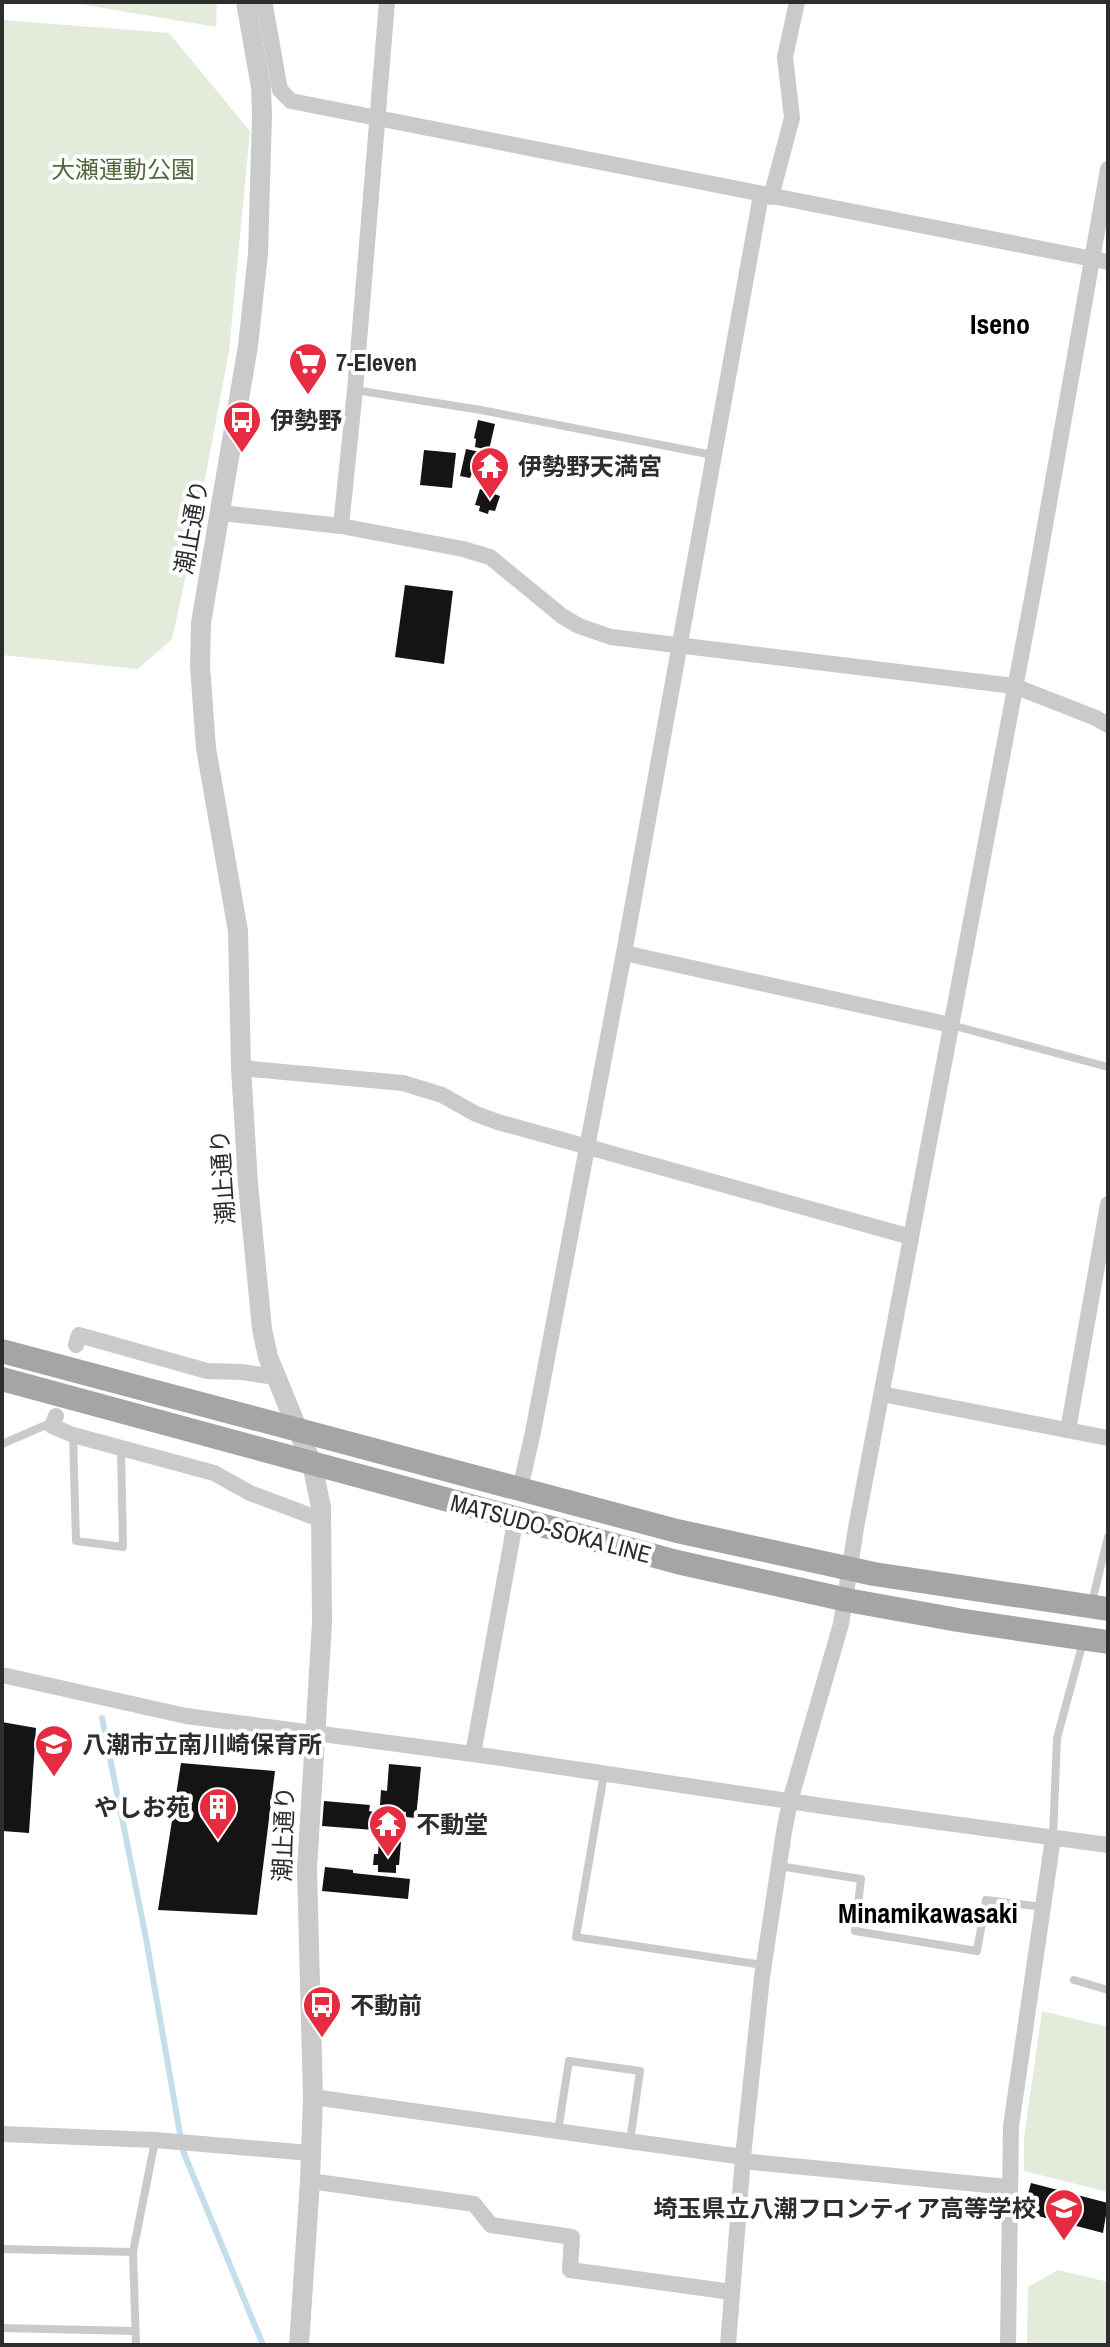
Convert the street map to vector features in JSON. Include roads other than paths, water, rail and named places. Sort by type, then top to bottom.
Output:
[{"type":"main road","name":"MATSUDO-SOKA LINE","points":[[2,1351],[677,1531],[852,1570],[1099,1608]]},
{"type":"main road","name":"MATSUDO-SOKA LINE","points":[[2,1379],[677,1562],[847,1600],[1096,1640]]},
{"type":"street","points":[[341,526],[387,2]]},
{"type":"street","points":[[520,1489],[624,953],[713,455],[766,196],[792,118],[785,57],[797,2]]},
{"type":"street","points":[[247,5],[265,6],[280,90],[291,101],[1100,260]]},
{"type":"street","name":"潮止通り","points":[[247,5],[261,87],[258,254],[248,346],[201,623],[200,666],[206,748],[238,931],[241,1068],[262,1329],[275,1377],[312,1464],[322,1520],[322,1623],[307,1869],[313,2097],[299,2345]]},
{"type":"street","points":[[728,2345],[743,2159],[764,1965],[790,1801],[847,1600],[856,1528],[1014,686],[1100,260],[1108,169]]},
{"type":"street","points":[[221,513],[341,526],[490,557],[562,616],[579,626],[611,637],[1014,686],[1108,725]]},
{"type":"street","points":[[624,953],[951,1025]]},
{"type":"street","points":[[241,1068],[403,1083],[442,1095],[498,1122],[911,1237]]},
{"type":"street","points":[[1068,1430],[1108,1204]]},
{"type":"street","points":[[76,1345],[79,1335],[207,1371],[275,1377]]},
{"type":"street","points":[[882,1394],[1108,1438]]},
{"type":"street","points":[[54,1421],[73,1435],[214,1473],[250,1493],[322,1520]]},
{"type":"street","points":[[473,1754],[516,1517]]},
{"type":"street","points":[[2,1675],[186,1716],[1108,1845]]},
{"type":"street","points":[[1008,2345],[1011,2126],[1053,1838]]},
{"type":"street","points":[[313,2097],[743,2159],[1008,2187]]},
{"type":"street","points":[[2,2134],[155,2140],[310,2153]]},
{"type":"street","points":[[310,2181],[474,2204],[491,2225],[572,2237],[570,2270],[732,2292]]},
{"type":"lane","points":[[355,390],[481,410],[713,455]]},
{"type":"lane","points":[[951,1025],[1108,1067]]},
{"type":"lane","points":[[2,1444],[54,1421]]},
{"type":"lane","points":[[73,1435],[76,1541],[123,1547],[121,1448]]},
{"type":"lane","points":[[1099,1608],[1108,1537]]},
{"type":"lane","points":[[1053,1838],[1057,1738],[1096,1640]]},
{"type":"lane","points":[[604,1774],[576,1937],[764,1965]]},
{"type":"lane","points":[[779,1866],[861,1879],[855,1931],[977,1951],[986,1900],[1043,1907]]},
{"type":"lane","points":[[1074,1980],[1108,1990]]},
{"type":"lane","points":[[558,2131],[569,2061],[640,2071],[630,2142]]},
{"type":"lane","points":[[136,2345],[133,2252],[155,2140]]},
{"type":"lane","points":[[2,2249],[133,2252]]},
{"type":"lane","points":[[2,2328],[135,2331]]},
{"type":"waterway","points":[[102,1718],[146,1938],[183,2151],[263,2345]]},
{"type":"place","name":"7-Eleven","points":[[308,396]]},
{"type":"place","name":"伊勢野","points":[[242,454]]},
{"type":"place","name":"伊勢野天満宮","points":[[490,500]]},
{"type":"place","name":"八潮市立南川崎保育所","points":[[54,1778]]},
{"type":"place","name":"やしお苑","points":[[218,1841]]},
{"type":"place","name":"不動堂","points":[[388,1858]]},
{"type":"place","name":"不動前","points":[[322,2039]]},
{"type":"place","name":"埼玉県立八潮フロンティア高等学校","points":[[1064,2242]]},
{"type":"district","name":"Iseno","points":[[1000,324]]},
{"type":"district","name":"Minamikawasaki","points":[[928,1913]]},
{"type":"park label","name":"大瀬運動公園","points":[[123,169]]}]
